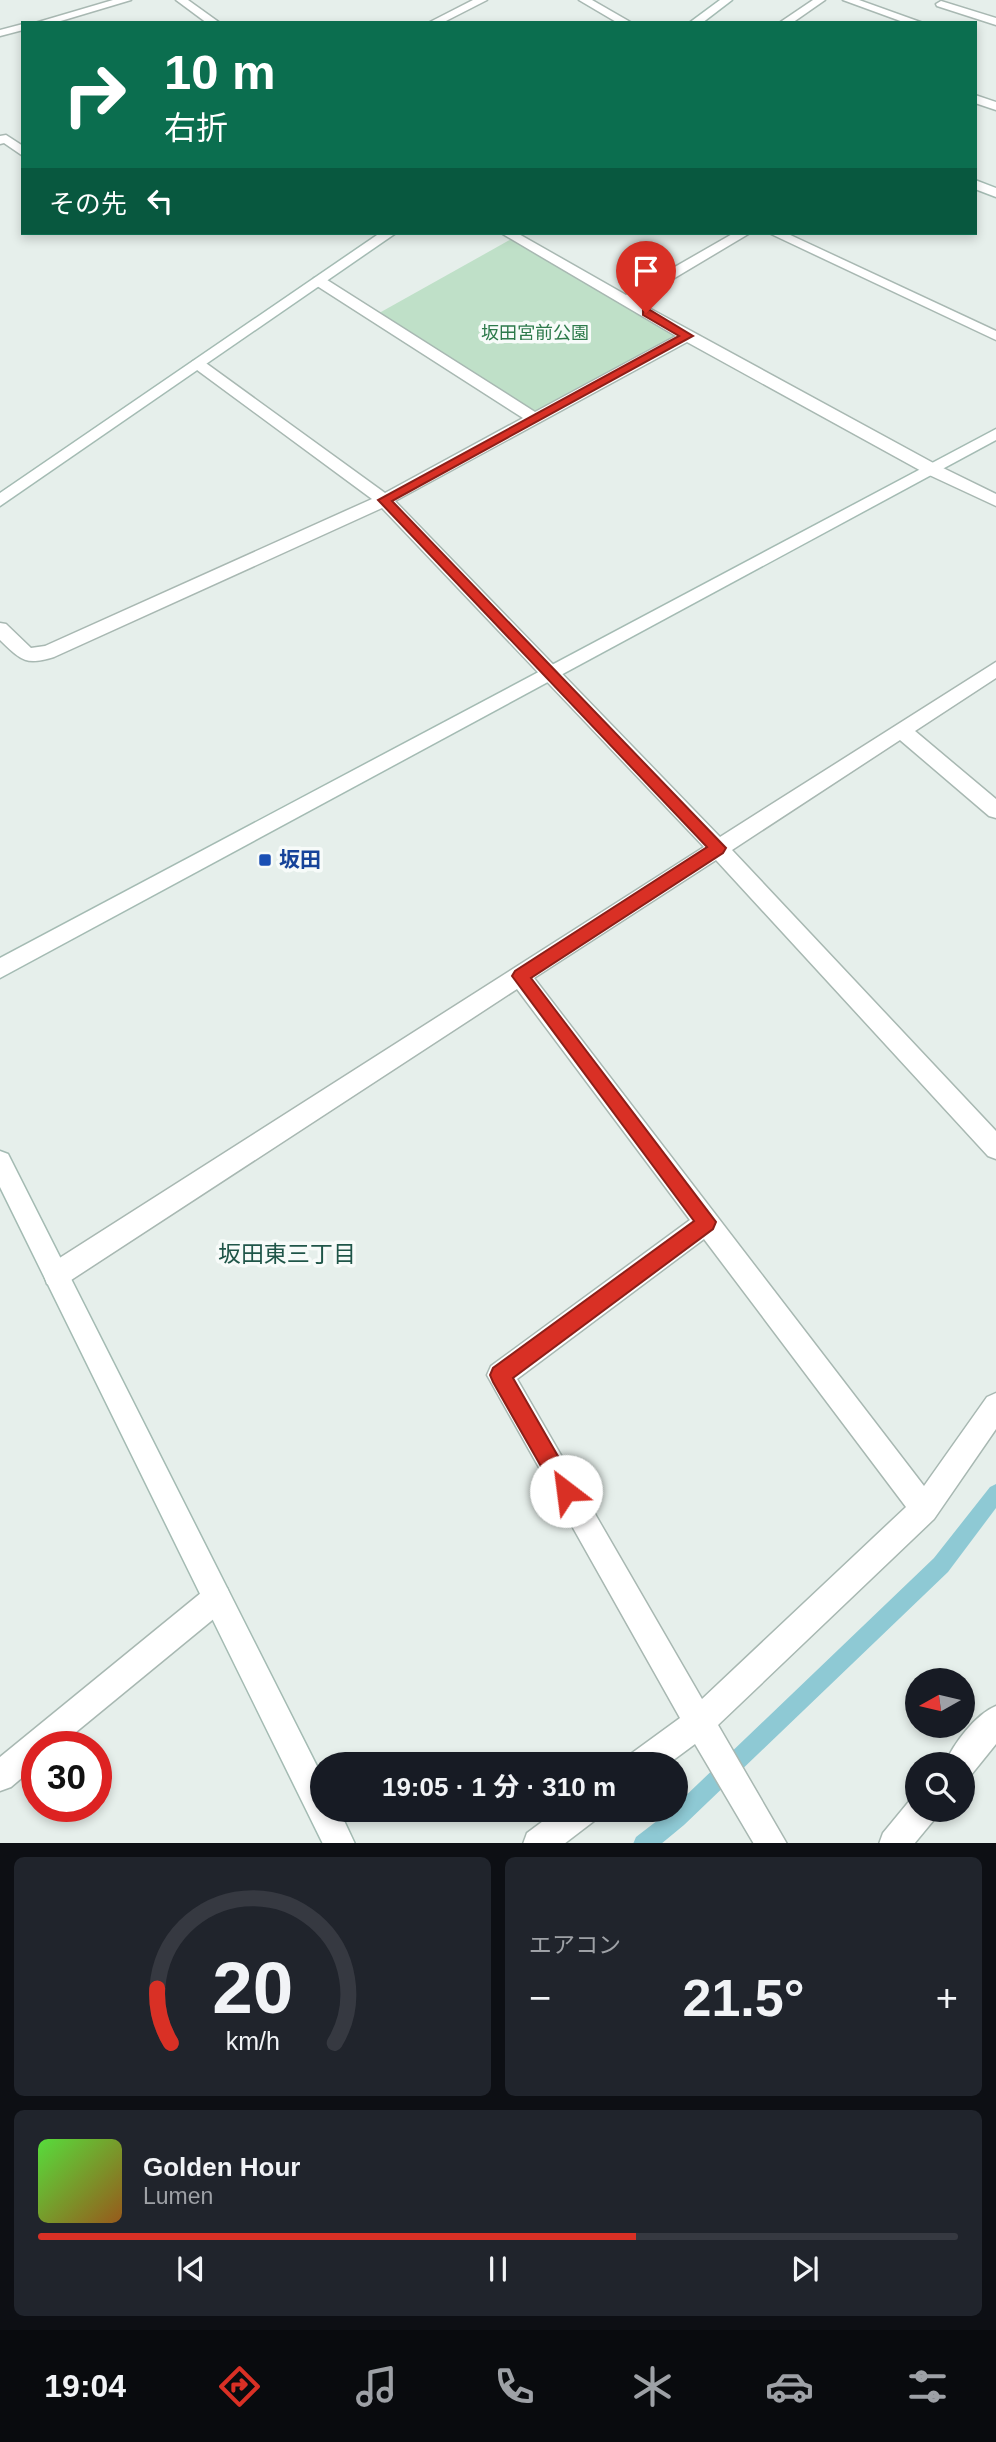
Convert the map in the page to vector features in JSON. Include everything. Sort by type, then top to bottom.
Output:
[{"type":"street","points":[[47,21],[126,0]]},
{"type":"street","points":[[181,0],[212,21]]},
{"type":"street","points":[[437,21],[482,0]]},
{"type":"street","points":[[584,0],[623,21]]},
{"type":"street","points":[[697,21],[727,0]]},
{"type":"street","points":[[787,21],[820,0]]},
{"type":"street","points":[[848,0],[996,22]]},
{"type":"street","points":[[0,33],[21,28]]},
{"type":"street","points":[[977,100],[996,106]]},
{"type":"street","points":[[0,140],[6,139],[21,150]]},
{"type":"street","points":[[977,185],[996,193]]},
{"type":"street","points":[[0,501],[386,235]]},
{"type":"street","points":[[511,235],[687,336],[931,469],[996,501]]},
{"type":"street","points":[[626,301],[740,235]]},
{"type":"street","points":[[780,235],[996,337]]},
{"type":"street","points":[[319,281],[535,419]]},
{"type":"street","points":[[0,629],[27,654],[48,652],[384,500],[687,336]]},
{"type":"street","points":[[198,365],[384,500],[549,675],[718,848],[996,1148]]},
{"type":"street","points":[[0,970],[996,434]]},
{"type":"street","points":[[56,1275],[996,669]]},
{"type":"street","points":[[901,730],[996,810]]},
{"type":"street","points":[[520,976],[924,1508]]},
{"type":"street","points":[[0,1162],[310,1785]]},
{"type":"street","points":[[707,1222],[500,1375],[699,1722],[772,1843]]},
{"type":"street","points":[[659,1752],[699,1722],[924,1508],[996,1406]]},
{"type":"street","points":[[0,1776],[217,1598]]},
{"type":"street","points":[[970,1752],[996,1721]]},
{"type":"street","points":[[329,1822],[340,1843]]},
{"type":"street","points":[[538,1843],[567,1822]]},
{"type":"street","points":[[894,1843],[912,1822]]},
{"type":"green space","name":"坂田宮前公園","points":[[515,237],[687,336],[535,419],[372,317]]},
{"type":"waterway","points":[[644,1843],[677,1818],[941,1565],[996,1493]]},
{"type":"place","name":"坂田","points":[[265,860]]},
{"type":"district","name":"坂田東三丁目","points":[[287,1254]]},
{"type":"route","points":[[566,1491],[500,1375],[707,1222],[520,976],[718,848],[549,675],[384,500],[687,336],[646,313]]}]
